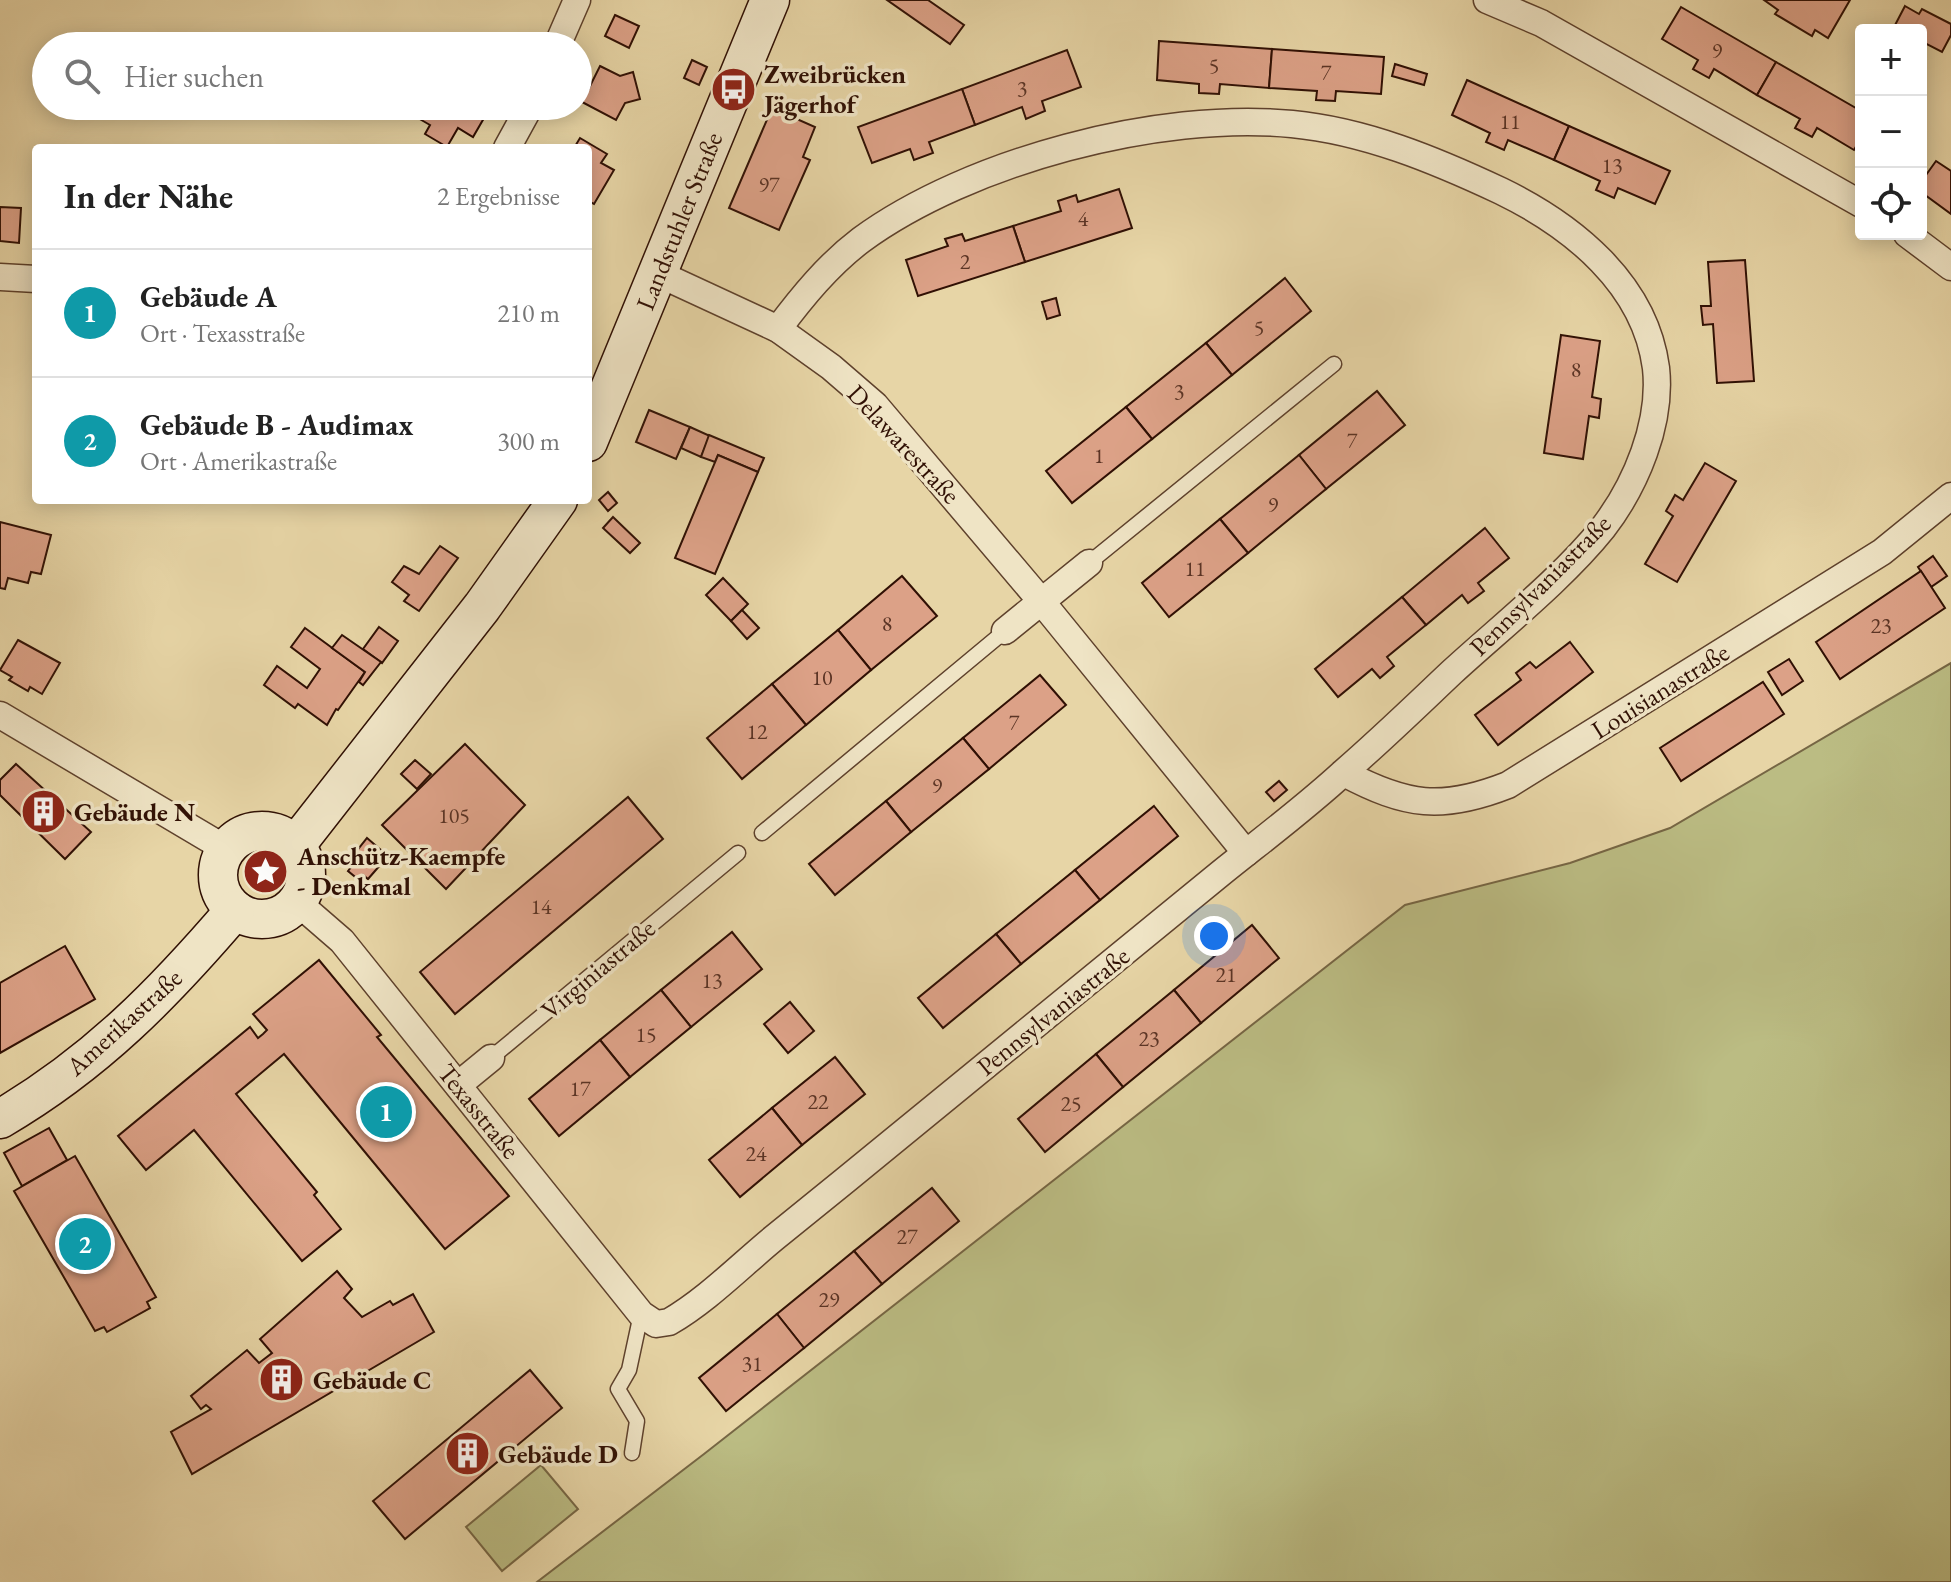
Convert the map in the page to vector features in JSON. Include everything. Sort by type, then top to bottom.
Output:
[{"type":"street","points":[[563,32],[577,0]]},
{"type":"street","name":"Landstuhler Straße","points":[[592,432],[770,0]]},
{"type":"street","points":[[1487,0],[1541,23],[1855,201]]},
{"type":"street","points":[[509,144],[522,120]]},
{"type":"street","name":"Pennsylvaniastraße","points":[[648,1319],[669,1322],[679,1316],[1344,773],[1603,527],[1635,476],[1655,415],[1656,368],[1645,328],[1628,292],[1596,255],[1561,227],[1523,202],[1470,176],[1407,151],[1346,133],[1290,124],[1214,123],[1146,128],[1032,159],[956,187],[897,216],[857,243],[802,296],[778,329]]},
{"type":"street","points":[[1915,240],[1951,267]]},
{"type":"street","name":"Delawarestraße","points":[[657,273],[778,329],[831,367],[875,405],[1041,601],[1246,853]]},
{"type":"street","points":[[0,277],[32,279]]},
{"type":"street","name":"Louisianastraße","points":[[1344,773],[1401,799],[1429,802],[1482,796],[1508,785],[1882,552],[1951,496]]},
{"type":"street","points":[[295,846],[482,607],[555,504]]},
{"type":"street","points":[[1005,631],[1089,563]]},
{"type":"street","points":[[0,715],[226,849]]},
{"type":"street","points":[[260,831],[273,832],[295,846],[303,859],[306,874],[297,902],[289,910],[268,918],[257,918],[235,910],[223,895],[218,877],[226,849],[247,834],[260,831]]},
{"type":"street","name":"Texasstraße","points":[[297,902],[342,941],[648,1319]]},
{"type":"street","name":"Amerikastraße","points":[[0,1119],[78,1067],[133,1022],[181,973],[235,910]]},
{"type":"street","name":"Virginiastraße","points":[[458,1085],[491,1058]]},
{"type":"lane","points":[[1089,563],[1334,364]]},
{"type":"lane","points":[[762,833],[1005,631]]},
{"type":"lane","name":"Virginiastraße","points":[[491,1058],[734,856],[741,873]]},
{"type":"lane","points":[[632,1453],[637,1421],[618,1389],[629,1370],[648,1319]]},
{"type":"green space","points":[[1951,663],[1951,1582],[537,1582],[1405,905],[1570,863],[1670,828]]},
{"type":"green space","points":[[541,1465],[578,1509],[502,1571],[466,1527]]},
{"type":"building","points":[[887,0],[928,0],[964,25],[950,44]]},
{"type":"building","points":[[1764,0],[1850,0],[1828,38],[1815,30],[1812,36],[1775,14],[1778,10]]},
{"type":"building","points":[[1905,6],[1919,14],[1922,9],[1951,24],[1951,35],[1942,52],[1927,44],[1927,24],[1896,24]]},
{"type":"building","points":[[1681,7],[1776,62],[1757,95],[1714,69],[1709,78],[1693,69],[1698,60],[1662,39]]},
{"type":"building","points":[[615,15],[639,26],[629,48],[605,36]]},
{"type":"building","points":[[1159,41],[1272,49],[1269,88],[1220,84],[1219,94],[1199,93],[1199,84],[1157,80]]},
{"type":"building","points":[[1272,49],[1384,57],[1381,94],[1336,91],[1335,101],[1316,100],[1317,91],[1269,88]]},
{"type":"building","points":[[1067,50],[1081,87],[1042,101],[1045,111],[1026,119],[1022,107],[975,125],[962,89]]},
{"type":"building","points":[[692,60],[707,67],[699,85],[684,78]]},
{"type":"building","points":[[1776,62],[1855,108],[1855,148],[1817,128],[1812,137],[1795,128],[1800,119],[1757,95]]},
{"type":"building","points":[[1395,64],[1427,74],[1424,85],[1392,76]]},
{"type":"building","points":[[600,66],[620,76],[633,72],[640,99],[625,103],[616,120],[592,107],[592,82]]},
{"type":"building","points":[[1467,80],[1569,126],[1554,160],[1508,140],[1504,150],[1486,142],[1490,133],[1452,115]]},
{"type":"building","points":[[962,89],[975,125],[929,142],[933,153],[914,160],[910,149],[872,163],[858,127]]},
{"type":"building","points":[[772,108],[815,127],[803,157],[810,160],[779,230],[729,208]]},
{"type":"building","points":[[421,120],[483,120],[473,137],[458,128],[449,144],[442,144],[425,134],[430,125]]},
{"type":"building","points":[[1569,126],[1670,171],[1655,204],[1618,188],[1614,198],[1596,190],[1600,181],[1554,160]]},
{"type":"building","points":[[580,138],[590,144],[576,144]]},
{"type":"building","points":[[592,145],[607,154],[601,163],[614,170],[594,204]]},
{"type":"building","points":[[1936,161],[1951,171],[1951,214],[1927,196],[1927,174]]},
{"type":"building","points":[[1119,189],[1132,228],[1025,262],[1013,226],[1061,211],[1058,201],[1076,195],[1078,202]]},
{"type":"building","points":[[0,207],[21,208],[19,243],[0,241]]},
{"type":"building","points":[[1013,226],[1025,262],[918,296],[906,260],[948,246],[945,239],[962,234],[965,241]]},
{"type":"building","points":[[1745,260],[1754,381],[1717,383],[1713,324],[1703,325],[1701,306],[1711,306],[1708,262]]},
{"type":"building","points":[[1285,278],[1311,311],[1232,375],[1206,343]]},
{"type":"building","points":[[1056,298],[1060,315],[1047,319],[1042,302]]},
{"type":"building","points":[[1561,335],[1600,341],[1592,397],[1601,399],[1599,418],[1589,416],[1583,459],[1544,453]]},
{"type":"building","points":[[1206,343],[1232,375],[1152,439],[1126,407]]},
{"type":"building","points":[[1377,391],[1405,425],[1326,489],[1299,455]]},
{"type":"building","points":[[1126,407],[1152,439],[1072,503],[1046,471]]},
{"type":"building","points":[[649,410],[690,427],[676,459],[636,442]]},
{"type":"building","points":[[690,427],[710,436],[701,457],[681,448]]},
{"type":"building","points":[[709,435],[764,458],[758,472],[718,455],[715,462],[701,457]]},
{"type":"building","points":[[718,455],[758,472],[715,574],[675,558]]},
{"type":"building","points":[[1299,455],[1326,489],[1248,553],[1220,519]]},
{"type":"building","points":[[1705,463],[1736,481],[1677,582],[1645,564],[1673,516],[1666,511],[1675,495],[1683,500]]},
{"type":"building","points":[[608,492],[617,503],[608,511],[599,500]]},
{"type":"building","points":[[613,517],[640,543],[630,553],[603,528]]},
{"type":"building","points":[[1220,519],[1248,553],[1169,617],[1142,583]]},
{"type":"building","points":[[0,522],[51,535],[41,574],[31,572],[28,583],[8,578],[5,589],[0,588]]},
{"type":"building","points":[[1485,528],[1509,558],[1478,583],[1484,591],[1468,603],[1462,595],[1426,625],[1402,597]]},
{"type":"building","points":[[440,546],[458,558],[419,611],[404,601],[409,595],[392,582],[404,566],[419,574]]},
{"type":"building","points":[[1933,556],[1947,576],[1931,587],[1918,567]]},
{"type":"building","points":[[1921,571],[1945,608],[1840,679],[1816,642]]},
{"type":"building","points":[[902,576],[937,616],[871,670],[838,630]]},
{"type":"building","points":[[723,578],[748,604],[731,621],[706,595]]},
{"type":"building","points":[[1402,597],[1426,625],[1387,657],[1394,666],[1380,678],[1372,669],[1338,697],[1315,669]]},
{"type":"building","points":[[742,610],[759,628],[747,639],[731,621]]},
{"type":"building","points":[[379,627],[398,641],[382,663],[363,649]]},
{"type":"building","points":[[305,628],[365,672],[327,725],[298,704],[295,708],[264,685],[277,666],[307,688],[320,669],[291,647]]},
{"type":"building","points":[[838,630],[871,670],[806,725],[772,684]]},
{"type":"building","points":[[342,635],[381,662],[363,685],[359,682],[365,672],[332,648]]},
{"type":"building","points":[[18,640],[60,663],[42,694],[30,687],[28,691],[9,680],[12,677],[0,670]]},
{"type":"building","points":[[1570,642],[1593,672],[1498,745],[1475,715],[1521,680],[1516,673],[1530,662],[1536,668]]},
{"type":"building","points":[[1789,659],[1803,681],[1782,695],[1768,672]]},
{"type":"building","points":[[1040,675],[1066,705],[989,769],[963,738]]},
{"type":"building","points":[[1763,682],[1784,714],[1681,781],[1660,748]]},
{"type":"building","points":[[772,684],[806,725],[742,779],[707,738]]},
{"type":"building","points":[[963,738],[989,769],[911,832],[886,801]]},
{"type":"building","points":[[465,744],[525,805],[446,889],[382,825]]},
{"type":"building","points":[[415,760],[431,774],[417,789],[401,774]]},
{"type":"building","name":"Gebäude N","points":[[16,764],[91,832],[65,859],[0,795],[0,780]]},
{"type":"building","points":[[1279,781],[1287,790],[1274,801],[1266,792]]},
{"type":"building","points":[[628,797],[663,839],[455,1014],[420,972]]},
{"type":"building","points":[[886,801],[911,832],[835,895],[809,864]]},
{"type":"building","points":[[1154,806],[1178,836],[1100,900],[1075,870]]},
{"type":"building","points":[[367,838],[388,856],[368,879],[363,875],[359,880],[348,871],[352,866],[348,862]]},
{"type":"building","points":[[1075,870],[1100,900],[1021,964],[996,934]]},
{"type":"building","points":[[1252,925],[1279,958],[1201,1023],[1174,990]]},
{"type":"building","points":[[732,932],[762,969],[691,1027],[661,990]]},
{"type":"building","points":[[996,934],[1021,964],[943,1028],[918,998]]},
{"type":"building","points":[[65,946],[95,999],[0,1053],[0,983]]},
{"type":"building","points":[[319,960],[381,1035],[377,1037],[509,1196],[445,1249],[284,1054],[236,1094],[317,1192],[314,1195],[341,1229],[302,1261],[194,1130],[146,1170],[118,1136],[250,1027],[258,1038],[263,1034],[267,1030],[253,1014]]},
{"type":"building","points":[[661,990],[691,1027],[630,1077],[600,1040]]},
{"type":"building","points":[[1174,990],[1201,1023],[1123,1087],[1096,1054]]},
{"type":"building","points":[[790,1002],[814,1031],[788,1053],[764,1024]]},
{"type":"building","points":[[600,1040],[630,1077],[559,1136],[529,1099]]},
{"type":"building","points":[[1096,1054],[1123,1087],[1045,1152],[1018,1119]]},
{"type":"building","points":[[835,1057],[865,1094],[802,1145],[772,1108]]},
{"type":"building","points":[[772,1108],[802,1145],[740,1197],[709,1160]]},
{"type":"building","points":[[49,1128],[67,1160],[22,1186],[4,1153]]},
{"type":"building","points":[[75,1156],[156,1297],[147,1302],[150,1308],[107,1332],[104,1327],[95,1331],[14,1191]]},
{"type":"building","points":[[932,1188],[959,1221],[882,1284],[854,1251]]},
{"type":"building","points":[[854,1251],[882,1284],[804,1348],[777,1314]]},
{"type":"building","name":"Gebäude C","points":[[337,1271],[352,1289],[344,1298],[362,1317],[390,1301],[393,1305],[413,1294],[434,1332],[192,1474],[171,1432],[211,1409],[206,1405],[201,1409],[191,1396],[247,1350],[259,1363],[272,1353],[260,1339]]},
{"type":"building","points":[[777,1314],[804,1348],[726,1411],[699,1378]]},
{"type":"building","name":"Gebäude D","points":[[530,1370],[562,1408],[405,1539],[373,1501]]},
{"type":"place","name":"Zweibrücken Jägerhof","points":[[733,89]]},
{"type":"place","name":"Gebäude N","points":[[43,812]]},
{"type":"place","name":"Anschütz-Kaempfe - Denkmal","points":[[266,871]]},
{"type":"place","name":"Gebäude A","points":[[386,1112]]},
{"type":"place","name":"Gebäude B - Audimax","points":[[85,1244]]},
{"type":"place","name":"Gebäude C","points":[[282,1380]]},
{"type":"place","name":"Gebäude D","points":[[467,1454]]}]
